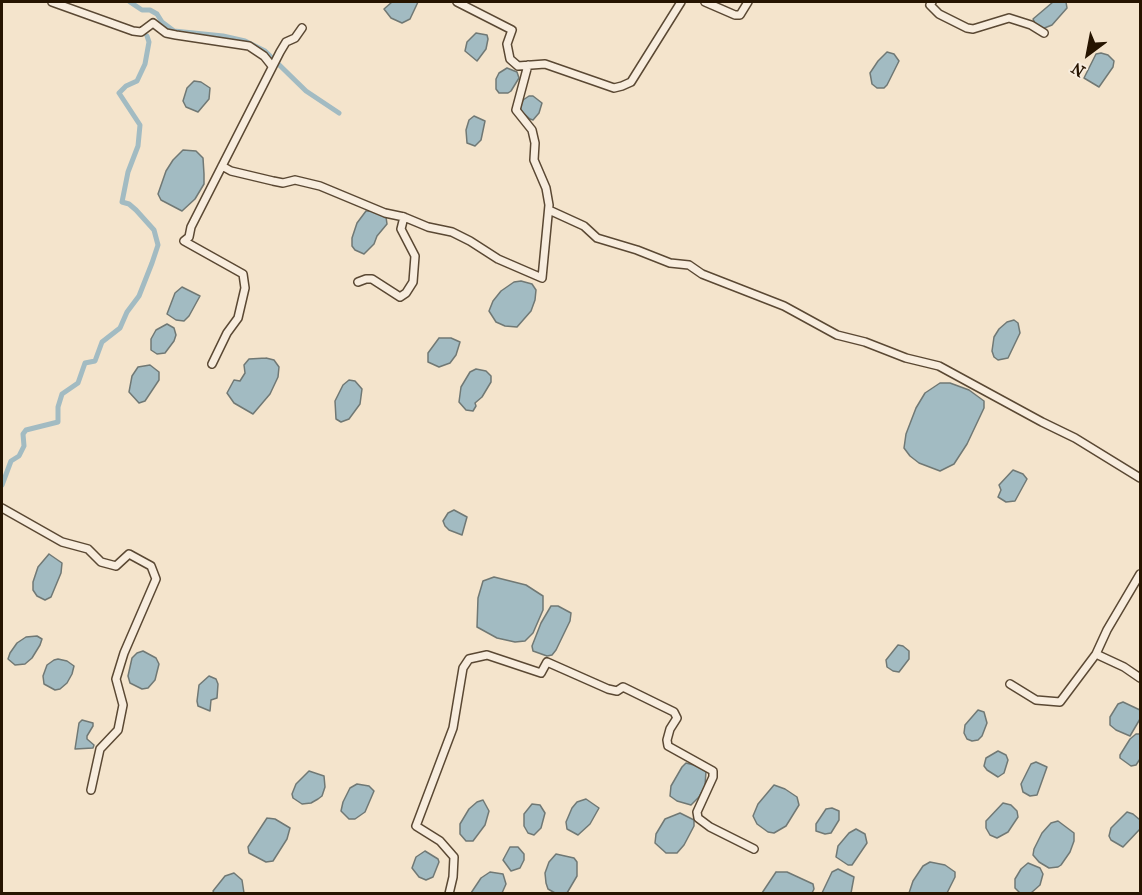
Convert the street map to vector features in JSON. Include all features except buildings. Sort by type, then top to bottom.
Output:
[{"type":"street","points":[[52,2],[133,31],[141,32],[153,23],[166,33],[249,46],[264,56],[272,66]]},
{"type":"street","points":[[456,2],[512,30],[507,44],[510,59],[518,66],[545,64],[614,88],[631,82],[681,2]]},
{"type":"street","points":[[705,2],[735,15],[740,15],[748,2]]},
{"type":"street","points":[[932,2],[930,6],[939,14],[967,28],[974,29],[1009,18],[1031,25],[1044,33]]},
{"type":"street","points":[[212,364],[227,333],[238,318],[245,288],[243,274],[183,241],[189,237],[191,227],[272,66],[286,42],[295,38],[302,28]]},
{"type":"street","points":[[222,166],[231,171],[273,181],[283,183],[295,180],[320,186],[385,213],[452,232],[498,259],[542,278],[549,210],[546,188],[534,160],[535,143],[532,130],[516,110],[528,65]]},
{"type":"street","points":[[549,210],[584,226],[597,238],[638,250],[670,263],[689,265],[702,274],[784,306],[837,335],[865,342],[906,358],[939,366],[1075,438],[1140,478]]},
{"type":"street","points":[[358,282],[372,279],[400,297],[406,293],[412,282],[415,256],[401,229],[404,217]]},
{"type":"street","points":[[2,508],[62,542],[88,549],[101,562],[116,566],[129,554],[151,566],[156,579],[124,653],[116,679],[123,705],[118,730],[100,749],[91,790]]},
{"type":"street","points":[[1010,684],[1036,700],[1060,702],[1096,654],[1107,630],[1140,574]]},
{"type":"street","points":[[1096,654],[1124,667],[1140,678]]},
{"type":"street","points":[[449,894],[454,857],[440,841],[416,826],[453,729],[463,668],[469,659],[487,655],[541,673],[548,662],[608,689],[617,691],[623,687],[674,712],[677,718],[670,729],[668,746],[713,771],[713,777],[697,812],[698,818],[710,827],[754,849]]},
{"type":"water","points":[[392,2],[418,2],[410,19],[402,23],[391,18],[384,9]]},
{"type":"water","points":[[1053,2],[1066,2],[1067,8],[1052,25],[1042,29],[1033,19]]},
{"type":"water","points":[[476,33],[487,35],[488,39],[486,49],[477,61],[465,51],[467,42]]},
{"type":"water","points":[[887,52],[894,54],[899,61],[887,85],[884,88],[877,88],[872,84],[870,73]]},
{"type":"water","points":[[1096,54],[1108,55],[1114,61],[1113,67],[1099,87],[1084,78]]},
{"type":"water","points":[[507,68],[517,72],[519,78],[511,91],[499,93],[496,89],[496,79],[499,73]]},
{"type":"water","points":[[194,81],[201,82],[210,88],[209,99],[198,112],[186,107],[183,101],[187,88]]},
{"type":"water","points":[[529,96],[533,96],[542,103],[539,113],[533,120],[521,111],[520,105]]},
{"type":"water","points":[[474,116],[485,121],[481,140],[475,146],[467,143],[466,130],[469,120]]},
{"type":"water","points":[[183,150],[196,151],[203,158],[204,184],[195,199],[182,211],[161,200],[158,194],[166,171]]},
{"type":"water","points":[[366,211],[386,217],[387,224],[377,236],[374,244],[364,254],[352,246],[352,238],[357,223]]},
{"type":"water","points":[[514,282],[532,284],[536,290],[531,311],[517,327],[505,326],[496,322],[489,311],[493,301],[501,291]]},
{"type":"water","points":[[182,287],[200,296],[184,321],[176,320],[167,314],[175,293]]},
{"type":"water","points":[[1014,320],[1018,323],[1020,333],[1008,358],[998,360],[992,351],[994,337],[1007,322]]},
{"type":"water","points":[[167,324],[174,328],[176,335],[174,341],[165,353],[157,354],[151,350],[151,339],[156,330]]},
{"type":"water","points":[[439,338],[451,338],[460,342],[456,355],[450,363],[439,367],[428,362],[428,353]]},
{"type":"water","points":[[249,359],[274,360],[279,367],[278,377],[270,394],[253,414],[234,403],[227,393],[234,380],[240,381],[245,373],[244,365]]},
{"type":"water","points":[[150,365],[159,372],[159,380],[145,401],[139,403],[129,392],[132,376],[138,367]]},
{"type":"water","points":[[476,369],[486,371],[491,376],[491,382],[482,397],[475,403],[473,411],[466,410],[459,402],[461,387],[470,372]]},
{"type":"water","points":[[349,380],[355,381],[362,389],[360,404],[349,419],[341,422],[336,419],[335,401],[343,385]]},
{"type":"water","points":[[940,383],[950,383],[969,390],[984,401],[984,408],[967,444],[954,464],[940,471],[919,463],[904,448],[906,434],[916,408],[925,393]]},
{"type":"water","points":[[1013,470],[1023,474],[1027,479],[1015,501],[1006,502],[998,497],[1001,490],[999,485]]},
{"type":"water","points":[[454,510],[467,517],[462,535],[449,530],[443,521],[448,513]]},
{"type":"water","points":[[49,554],[62,563],[61,573],[51,597],[45,600],[37,596],[33,590],[33,582],[38,567]]},
{"type":"water","points":[[494,577],[526,585],[543,596],[543,610],[533,633],[525,641],[515,642],[497,638],[477,627],[478,598],[483,581]]},
{"type":"water","points":[[551,606],[558,606],[571,613],[570,621],[556,650],[552,655],[547,656],[533,651],[532,646]]},
{"type":"water","points":[[37,636],[42,639],[40,645],[25,664],[15,665],[8,659],[17,643],[26,637]]},
{"type":"water","points":[[898,645],[909,651],[909,659],[899,672],[887,667],[886,660]]},
{"type":"water","points":[[143,651],[156,658],[159,664],[155,680],[148,688],[142,689],[130,683],[128,676],[132,658]]},
{"type":"water","points":[[58,659],[74,666],[67,683],[55,690],[44,684],[43,676],[47,665]]},
{"type":"water","points":[[209,676],[216,679],[218,684],[217,698],[211,700],[210,711],[198,706],[197,701],[199,685]]},
{"type":"water","points":[[1123,702],[1140,710],[1140,719],[1130,736],[1110,725],[1110,717],[1118,704]]},
{"type":"water","points":[[978,710],[984,712],[987,723],[982,736],[972,741],[967,739],[964,733],[965,725]]},
{"type":"water","points":[[82,720],[93,723],[87,739],[94,745],[93,748],[75,749],[79,723]]},
{"type":"water","points":[[1136,734],[1140,734],[1140,759],[1136,765],[1131,766],[1120,758],[1120,755]]},
{"type":"water","points":[[998,751],[1006,755],[1008,760],[1004,773],[998,777],[984,766],[986,758]]},
{"type":"water","points":[[1036,762],[1047,767],[1037,795],[1030,796],[1023,792],[1021,784],[1031,764]]},
{"type":"water","points":[[686,763],[706,771],[705,786],[691,805],[677,801],[670,796],[671,786]]},
{"type":"water","points":[[309,771],[324,776],[325,787],[322,796],[318,799],[302,804],[293,798],[292,794],[296,784]]},
{"type":"water","points":[[357,784],[369,786],[374,791],[365,812],[355,819],[349,819],[341,811],[343,802],[350,788]]},
{"type":"water","points":[[774,785],[797,797],[799,805],[786,826],[774,833],[768,832],[757,824],[753,816],[758,804]]},
{"type":"water","points":[[586,799],[599,808],[590,824],[578,835],[567,829],[566,822],[577,802]]},
{"type":"water","points":[[483,800],[489,811],[485,825],[473,841],[466,841],[460,834],[460,824],[469,809]]},
{"type":"water","points":[[1003,803],[1011,805],[1017,811],[1018,817],[1008,832],[997,838],[990,835],[986,828],[986,821]]},
{"type":"water","points":[[532,804],[540,805],[545,813],[541,828],[534,835],[528,833],[524,826],[524,814]]},
{"type":"water","points":[[832,808],[839,811],[839,820],[831,833],[816,831],[816,824],[826,809]]},
{"type":"water","points":[[1127,812],[1140,820],[1140,829],[1123,847],[1111,840],[1109,836],[1111,828]]},
{"type":"water","points":[[680,813],[694,820],[694,826],[677,853],[666,853],[655,843],[656,834],[665,819]]},
{"type":"water","points":[[267,818],[275,819],[290,828],[287,839],[273,861],[266,862],[249,853],[248,847]]},
{"type":"water","points":[[1058,821],[1074,833],[1074,841],[1061,865],[1049,868],[1033,855],[1034,849],[1042,833],[1051,823]]},
{"type":"water","points":[[856,829],[865,834],[867,843],[852,865],[848,865],[836,857],[838,846],[849,833]]},
{"type":"water","points":[[510,847],[518,847],[524,854],[520,868],[511,871],[503,860]]},
{"type":"water","points":[[425,851],[439,862],[433,877],[426,880],[419,877],[412,868],[416,857]]},
{"type":"water","points":[[556,854],[574,858],[577,862],[577,876],[567,893],[555,893],[548,889],[546,883],[545,873],[549,862]]},
{"type":"water","points":[[930,862],[945,865],[955,872],[947,893],[909,893],[913,881],[923,866]]},
{"type":"water","points":[[1028,863],[1040,868],[1043,874],[1040,885],[1031,893],[1020,893],[1015,888],[1015,879]]},
{"type":"water","points":[[838,869],[854,877],[851,893],[822,893],[832,872]]},
{"type":"water","points":[[490,872],[503,874],[506,884],[502,893],[471,893],[481,878]]},
{"type":"water","points":[[776,872],[787,872],[813,884],[812,893],[762,893]]},
{"type":"water","points":[[234,873],[242,880],[244,893],[214,893],[213,891],[225,876]]},
{"type":"waterway","points":[[130,2],[142,10],[150,10],[157,14],[162,22],[174,31],[223,36],[245,41],[265,51],[306,91],[339,113]]},
{"type":"waterway","points":[[2,485],[11,461],[19,456],[24,446],[23,434],[26,430],[58,422],[58,407],[62,394],[78,383],[85,363],[95,361],[102,342],[120,328],[127,312],[139,296],[158,245],[154,230],[136,210],[122,202],[128,172],[138,146],[140,125],[119,93],[126,86],[137,81],[145,64],[149,42],[147,36]]}]
